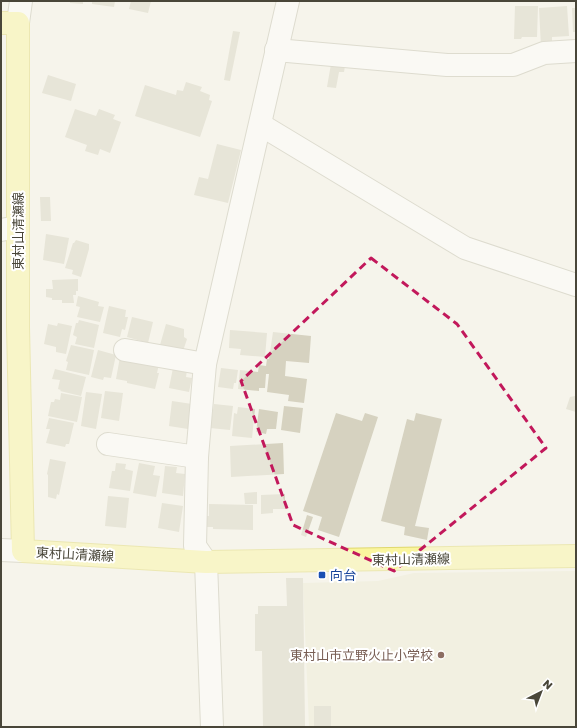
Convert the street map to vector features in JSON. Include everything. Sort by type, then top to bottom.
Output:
[{"type":"main road","name":"東村山清瀬線","points":[[10,23],[9,229],[18,335],[23,551],[206,562],[576,556]]},
{"type":"street","points":[[10,23],[21,1]]},
{"type":"street","points":[[212,727],[206,562],[195,546],[197,457],[205,364],[288,1]]},
{"type":"street","points":[[276,50],[447,65],[513,65],[544,53],[576,51]]},
{"type":"street","points":[[260,125],[465,248],[570,278]]},
{"type":"street","points":[[125,350],[205,364]]},
{"type":"street","points":[[108,444],[197,457]]},
{"type":"street","points":[[1,550],[23,551]]},
{"type":"highlighted area","points":[[371,258],[457,324],[546,448],[394,571],[293,525],[241,381]]},
{"type":"shaded area","name":"東村山市立野火止小学校","points":[[576,571],[576,727],[309,727],[303,583],[378,581],[414,573]]},
{"type":"building","points":[[70,1],[83,1],[83,4],[70,3]]},
{"type":"building","points":[[92,1],[115,1],[114,7],[92,4]]},
{"type":"building","points":[[131,1],[151,1],[148,13],[129,9]]},
{"type":"building","points":[[515,6],[538,6],[537,37],[522,37],[521,39],[514,39]]},
{"type":"building","points":[[567,6],[569,36],[552,37],[552,47],[541,47],[539,8]]},
{"type":"building","points":[[572,8],[576,8],[576,32],[573,32]]},
{"type":"building","points":[[233,31],[240,32],[230,81],[224,80]]},
{"type":"building","points":[[331,64],[345,66],[344,72],[339,72],[336,88],[327,87]]},
{"type":"building","points":[[48,75],[76,84],[71,101],[42,93]]},
{"type":"building","points":[[186,82],[202,87],[200,91],[210,95],[209,100],[212,101],[200,137],[135,116],[145,85],[176,95],[177,90],[183,91]]},
{"type":"building","points":[[75,109],[96,116],[99,109],[115,115],[113,119],[121,122],[110,153],[100,149],[98,155],[85,151],[87,145],[65,137]]},
{"type":"building","points":[[217,144],[241,150],[228,203],[194,195],[199,177],[208,179]]},
{"type":"building","points":[[40,197],[50,197],[51,221],[41,221]]},
{"type":"building","points":[[46,234],[69,238],[64,264],[43,260]]},
{"type":"building","points":[[76,240],[89,244],[81,277],[72,274],[73,270],[65,268],[73,243]]},
{"type":"building","points":[[78,279],[78,291],[76,291],[76,295],[73,295],[74,303],[62,303],[62,300],[52,300],[52,298],[46,297],[46,289],[53,289],[52,280]]},
{"type":"building","points":[[78,296],[99,302],[98,306],[104,307],[100,322],[77,317],[80,307],[76,306]]},
{"type":"building","points":[[109,306],[126,310],[125,317],[128,317],[125,330],[122,329],[120,337],[103,333]]},
{"type":"building","points":[[132,317],[153,322],[148,343],[127,337]]},
{"type":"building","points":[[79,320],[99,325],[94,348],[75,344],[77,337],[73,335],[76,323],[78,323]]},
{"type":"building","points":[[58,323],[72,326],[66,354],[56,352],[56,347],[44,344],[48,324],[57,326]]},
{"type":"building","points":[[166,324],[184,329],[184,337],[187,339],[183,351],[160,345]]},
{"type":"building","points":[[230,330],[267,333],[265,357],[240,355],[241,349],[229,348]]},
{"type":"building","points":[[273,332],[311,336],[309,363],[286,361],[285,376],[307,379],[304,403],[288,401],[289,395],[267,392],[269,374],[266,374],[265,388],[259,388],[259,391],[238,389],[240,370],[258,372],[259,365],[266,366],[267,359],[269,359]]},
{"type":"building","points":[[71,345],[94,350],[89,375],[66,370],[68,362],[66,361]]},
{"type":"building","points":[[98,350],[116,355],[111,378],[104,377],[103,380],[91,377]]},
{"type":"building","points":[[120,357],[159,364],[157,373],[159,373],[155,389],[116,379]]},
{"type":"building","points":[[173,368],[187,370],[186,377],[192,378],[189,392],[169,388]]},
{"type":"building","points":[[221,368],[238,370],[236,383],[234,383],[233,389],[218,387]]},
{"type":"building","points":[[55,369],[86,377],[81,396],[60,391],[61,390],[58,389],[60,380],[52,379]]},
{"type":"building","points":[[105,391],[123,393],[119,421],[101,418]]},
{"type":"building","points":[[86,392],[102,394],[96,429],[81,426]]},
{"type":"building","points":[[61,393],[82,397],[77,422],[48,416],[51,402],[54,402],[55,399],[60,400]]},
{"type":"building","points":[[576,393],[576,412],[566,409],[570,397],[575,396]]},
{"type":"building","points":[[172,401],[192,404],[188,429],[169,426]]},
{"type":"building","points":[[214,404],[233,406],[230,430],[210,428]]},
{"type":"building","points":[[284,406],[303,408],[300,433],[281,430]]},
{"type":"building","points":[[238,407],[255,409],[252,438],[232,436],[234,413],[237,414]]},
{"type":"building","points":[[259,409],[278,412],[276,429],[267,429],[266,434],[256,432]]},
{"type":"building","points":[[336,413],[362,421],[365,413],[378,417],[339,537],[318,530],[322,517],[303,511]]},
{"type":"building","points":[[416,413],[442,419],[415,526],[429,528],[427,540],[404,535],[405,527],[381,521],[407,419],[414,421]]},
{"type":"building","points":[[49,418],[74,423],[69,444],[66,444],[65,447],[46,443],[50,429],[46,429]]},
{"type":"building","points":[[283,443],[284,474],[231,477],[230,446]]},
{"type":"building","points":[[50,459],[66,462],[59,495],[57,494],[56,499],[48,497],[47,474]]},
{"type":"building","points":[[116,463],[126,464],[125,469],[133,471],[130,491],[109,488],[112,471],[115,471]]},
{"type":"building","points":[[139,463],[155,466],[153,475],[160,476],[156,497],[133,493]]},
{"type":"building","points":[[165,466],[177,467],[176,473],[185,474],[183,496],[162,493]]},
{"type":"building","points":[[257,492],[257,504],[245,504],[244,493]]},
{"type":"building","points":[[285,494],[285,509],[273,509],[273,513],[261,514],[261,495]]},
{"type":"building","points":[[108,496],[129,498],[126,528],[105,526]]},
{"type":"building","points":[[162,503],[183,506],[179,532],[158,528]]},
{"type":"building","points":[[209,504],[253,505],[253,530],[213,529],[213,527],[206,527],[207,516],[209,516]]},
{"type":"building","points":[[307,515],[313,517],[306,537],[301,535]]},
{"type":"building","points":[[286,578],[303,578],[305,726],[263,727],[262,651],[255,651],[255,614],[258,614],[258,606],[287,606]]},
{"type":"building","points":[[314,706],[331,706],[331,727],[314,727]]},
{"type":"place","name":"向台","points":[[322,575]]},
{"type":"place","name":"東村山市立野火止小学校","points":[[441,655]]}]
